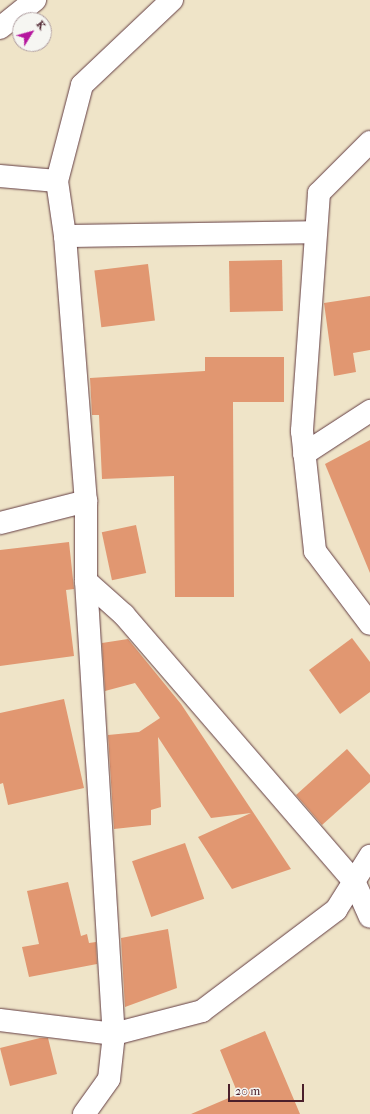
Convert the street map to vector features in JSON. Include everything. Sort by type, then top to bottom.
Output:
[{"type":"street","points":[[0,28],[35,0]]},
{"type":"street","points":[[84,1114],[109,1079],[114,1034],[86,581],[86,501],[65,236],[57,181],[82,85],[172,0]]},
{"type":"street","points":[[370,142],[319,192],[302,431],[315,552],[370,624]]},
{"type":"street","points":[[0,176],[57,181]]},
{"type":"street","points":[[65,236],[316,232]]},
{"type":"street","points":[[304,454],[370,411]]},
{"type":"street","points":[[0,523],[86,501]]},
{"type":"street","points":[[86,581],[124,615],[354,881],[370,917]]},
{"type":"street","points":[[0,1020],[114,1034],[202,1011],[336,910],[370,856]]},
{"type":"building","points":[[282,260],[283,311],[230,312],[229,261]]},
{"type":"building","points":[[148,264],[155,321],[101,327],[94,271]]},
{"type":"building","points":[[370,296],[370,350],[353,353],[356,372],[334,376],[324,303]]},
{"type":"building","points":[[205,357],[284,357],[284,402],[233,402],[234,597],[175,597],[174,476],[102,479],[99,415],[92,415],[90,378],[205,371]]},
{"type":"building","points":[[370,440],[370,573],[325,464]]},
{"type":"building","points":[[136,525],[146,573],[112,580],[102,532]]},
{"type":"building","points":[[69,542],[74,589],[66,590],[74,656],[0,666],[0,550]]},
{"type":"building","points":[[352,638],[370,662],[370,692],[340,714],[309,670]]},
{"type":"building","points":[[128,639],[181,704],[291,869],[232,889],[198,837],[251,813],[211,818],[158,737],[161,807],[151,810],[151,825],[114,829],[108,735],[139,732],[160,718],[135,683],[105,691],[102,643]]},
{"type":"building","points":[[64,699],[84,788],[8,805],[3,783],[0,784],[0,713]]},
{"type":"building","points":[[347,749],[370,775],[370,782],[322,825],[296,795]]},
{"type":"building","points":[[185,843],[204,899],[151,917],[132,861]]},
{"type":"building","points":[[68,882],[81,936],[87,934],[89,943],[96,942],[97,964],[29,977],[22,947],[39,944],[27,891]]},
{"type":"building","points":[[168,929],[177,988],[125,1007],[121,938]]},
{"type":"building","points":[[265,1031],[300,1114],[191,1114],[238,1094],[220,1050]]},
{"type":"building","points":[[40,1038],[48,1038],[57,1074],[10,1086],[0,1048]]}]
